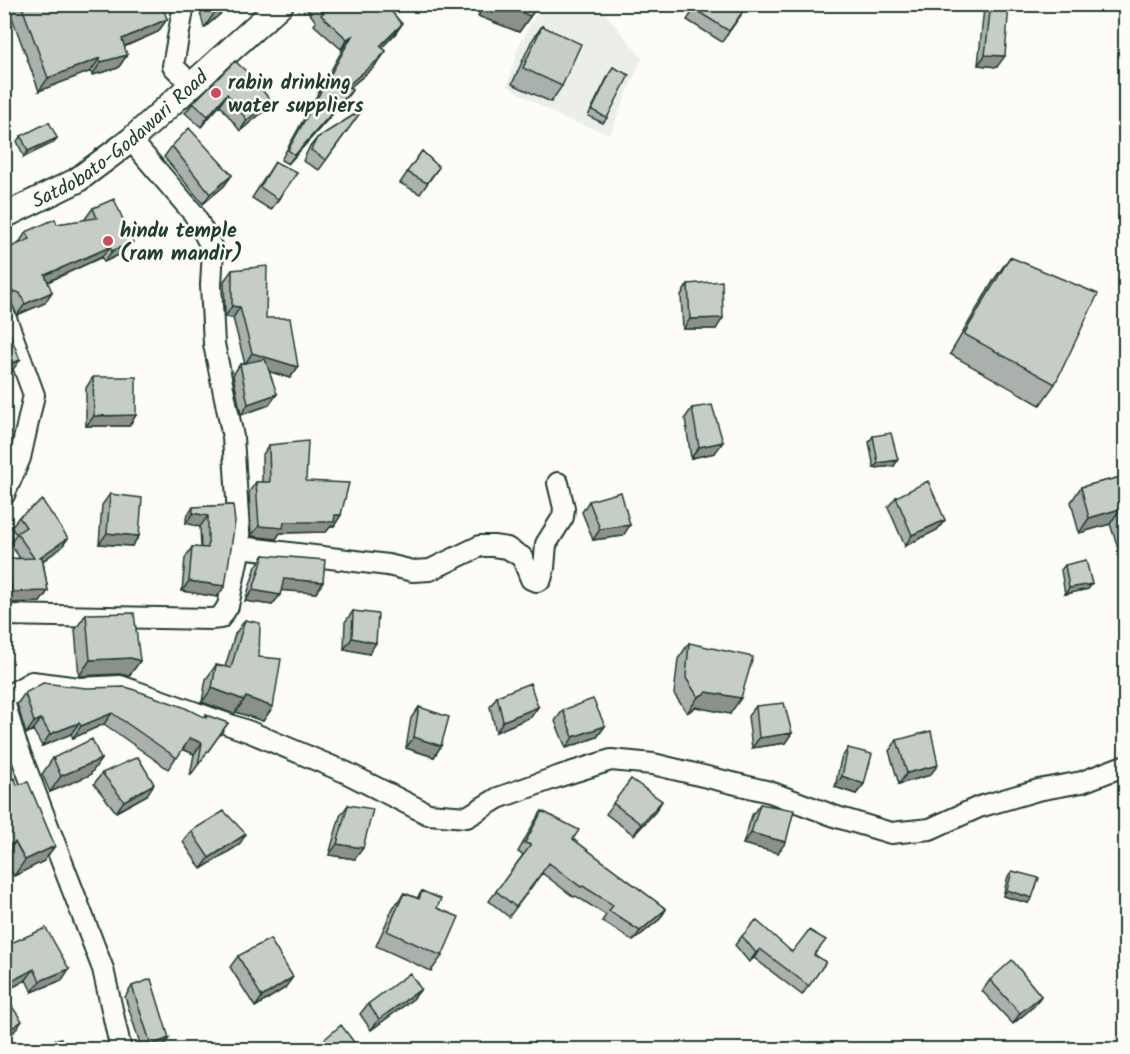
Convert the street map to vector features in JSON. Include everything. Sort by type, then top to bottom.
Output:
[{"type":"street","points":[[184,4],[173,66],[192,85]]},
{"type":"street","name":"Satdobato-Godawari Road","points":[[4,216],[76,181],[131,140],[281,4]]},
{"type":"street","points":[[4,615],[219,618],[228,606],[240,547],[233,437],[214,344],[211,285],[213,250],[194,214],[131,140]]},
{"type":"street","points":[[4,313],[34,395],[20,458],[4,495]]},
{"type":"street","points":[[240,547],[388,565],[413,571],[430,570],[480,546],[493,546],[507,548],[522,557],[531,579],[537,581],[541,579],[544,568],[546,544],[563,517],[564,508],[558,483]]},
{"type":"street","points":[[121,1050],[104,969],[19,752],[4,699],[33,682],[79,688],[120,686],[250,732],[345,772],[428,814],[467,818],[498,798],[611,760],[653,764],[770,792],[837,817],[891,833],[930,829],[979,807],[1038,790],[1082,782],[1125,765]]},
{"type":"shaded area","points":[[542,5],[598,5],[642,58],[610,134],[564,119],[507,86],[520,42]]},
{"type":"building","points":[[21,4],[78,4],[80,9],[94,4],[162,4],[167,19],[122,39],[127,55],[101,62],[100,58],[48,78]]},
{"type":"building","points":[[213,4],[225,4],[215,12]]},
{"type":"building","points":[[317,4],[385,4],[402,24],[380,46],[386,51],[347,86],[352,90],[295,155],[288,150],[352,36],[347,39],[321,15],[323,13]]},
{"type":"building","points":[[501,4],[539,4],[530,16]]},
{"type":"building","points":[[699,4],[748,4],[729,31],[694,9]]},
{"type":"building","points":[[991,4],[1009,4],[1005,56],[985,55]]},
{"type":"building","points":[[542,26],[581,44],[562,86],[523,68]]},
{"type":"building","points":[[235,61],[271,101],[247,120],[227,94],[208,116],[193,103]]},
{"type":"building","points":[[4,66],[11,85],[4,89]]},
{"type":"building","points":[[613,67],[629,75],[607,118],[592,110]]},
{"type":"building","points":[[362,110],[326,160],[311,150],[317,138]]},
{"type":"building","points":[[49,122],[57,138],[28,151],[21,136]]},
{"type":"building","points":[[189,128],[232,175],[210,194],[172,146]]},
{"type":"building","points":[[422,151],[439,167],[427,183],[407,172]]},
{"type":"building","points":[[275,162],[297,173],[278,199],[260,187]]},
{"type":"building","points":[[114,199],[133,242],[112,251],[110,247],[45,275],[52,292],[25,304],[20,293],[8,291],[4,293],[4,250],[30,239],[26,232],[55,219],[57,224],[97,218],[93,208]]},
{"type":"building","points":[[1010,257],[1098,294],[1055,384],[964,334]]},
{"type":"building","points":[[267,266],[266,318],[290,318],[298,367],[252,353],[240,307],[232,306],[232,270]]},
{"type":"building","points":[[722,281],[723,318],[690,319],[688,284]]},
{"type":"building","points":[[4,318],[20,360],[4,366]]},
{"type":"building","points":[[265,359],[277,394],[248,404],[240,364]]},
{"type":"building","points":[[93,377],[136,377],[136,415],[94,416]]},
{"type":"building","points":[[712,405],[723,442],[699,447],[692,408]]},
{"type":"building","points":[[891,433],[898,460],[878,463],[873,436]]},
{"type":"building","points":[[308,441],[306,481],[349,483],[341,515],[335,515],[334,522],[284,522],[283,528],[259,526],[256,482],[270,482],[269,445]]},
{"type":"building","points":[[1125,476],[1125,525],[1120,509],[1089,518],[1081,487]]},
{"type":"building","points":[[928,481],[945,520],[912,535],[896,497]]},
{"type":"building","points":[[621,492],[630,525],[600,529],[589,501]]},
{"type":"building","points":[[110,494],[142,498],[139,536],[107,533]]},
{"type":"building","points":[[42,500],[68,538],[40,557],[42,557],[48,591],[12,592],[8,559],[34,558],[17,533],[26,527],[19,517]]},
{"type":"building","points":[[233,505],[235,522],[225,586],[189,581],[192,547],[208,548],[208,516],[193,513],[193,507]]},
{"type":"building","points":[[264,555],[325,560],[323,582],[284,579],[280,595],[253,590]]},
{"type":"building","points":[[1086,560],[1092,584],[1069,588],[1065,565]]},
{"type":"building","points":[[353,611],[378,614],[376,643],[352,638]]},
{"type":"building","points":[[134,613],[140,661],[131,658],[90,660],[86,614]]},
{"type":"building","points":[[245,620],[260,623],[259,657],[281,659],[273,707],[246,697],[244,700],[212,688],[216,665],[231,668]]},
{"type":"building","points":[[689,643],[753,657],[741,698],[707,692],[698,697],[686,678]]},
{"type":"building","points":[[43,683],[86,688],[126,687],[183,707],[206,718],[206,715],[228,723],[198,765],[202,743],[190,738],[177,758],[112,713],[81,726],[79,723],[50,734],[41,719],[34,722],[25,693]]},
{"type":"building","points":[[530,683],[538,707],[503,721],[497,696]]},
{"type":"building","points":[[593,699],[605,726],[573,737],[563,710]]},
{"type":"building","points":[[784,703],[792,733],[759,738],[756,706]]},
{"type":"building","points":[[419,707],[449,717],[441,746],[414,737]]},
{"type":"building","points":[[4,710],[10,727],[4,729]]},
{"type":"building","points":[[931,731],[938,765],[907,773],[897,740]]},
{"type":"building","points":[[92,739],[101,759],[61,776],[53,758]]},
{"type":"building","points":[[848,748],[872,754],[864,784],[842,776]]},
{"type":"building","points":[[138,757],[154,784],[124,801],[102,773]]},
{"type":"building","points":[[15,778],[17,785],[28,782],[55,846],[25,860],[15,842],[4,848],[4,783]]},
{"type":"building","points":[[631,779],[662,801],[641,824],[613,803]]},
{"type":"building","points":[[760,804],[794,810],[786,842],[751,833]]},
{"type":"building","points":[[348,805],[373,809],[363,848],[337,844]]},
{"type":"building","points":[[224,811],[246,834],[209,858],[191,831]]},
{"type":"building","points":[[542,811],[579,830],[573,839],[666,909],[640,931],[609,911],[613,905],[583,886],[581,887],[549,863],[516,907],[496,891],[531,845],[525,843]]},
{"type":"building","points":[[1012,871],[1039,878],[1032,898],[1007,890]]},
{"type":"building","points":[[422,891],[441,899],[437,908],[459,917],[442,956],[387,931],[404,893],[419,899]]},
{"type":"building","points":[[756,920],[792,952],[809,930],[826,940],[814,955],[826,962],[809,986],[760,949],[756,953],[742,936]]},
{"type":"building","points":[[46,928],[69,969],[40,981],[34,969],[4,985],[4,946]]},
{"type":"building","points":[[270,939],[293,977],[262,997],[238,956]]},
{"type":"building","points":[[1012,960],[1041,996],[1020,1013],[990,980]]},
{"type":"building","points":[[410,973],[421,989],[379,1019],[368,1004]]},
{"type":"building","points":[[151,979],[169,1038],[151,1045],[132,986]]},
{"type":"building","points":[[4,995],[22,1021],[4,1033]]},
{"type":"building","points":[[341,1025],[360,1050],[312,1050]]},
{"type":"building","points":[[61,1038],[65,1050],[24,1050]]},
{"type":"building","points":[[1069,1041],[1075,1050],[1054,1050]]},
{"type":"place","name":"rabin drinking water suppliers","points":[[216,93]]},
{"type":"place","name":"hindu temple (ram mandir)","points":[[108,241]]}]
